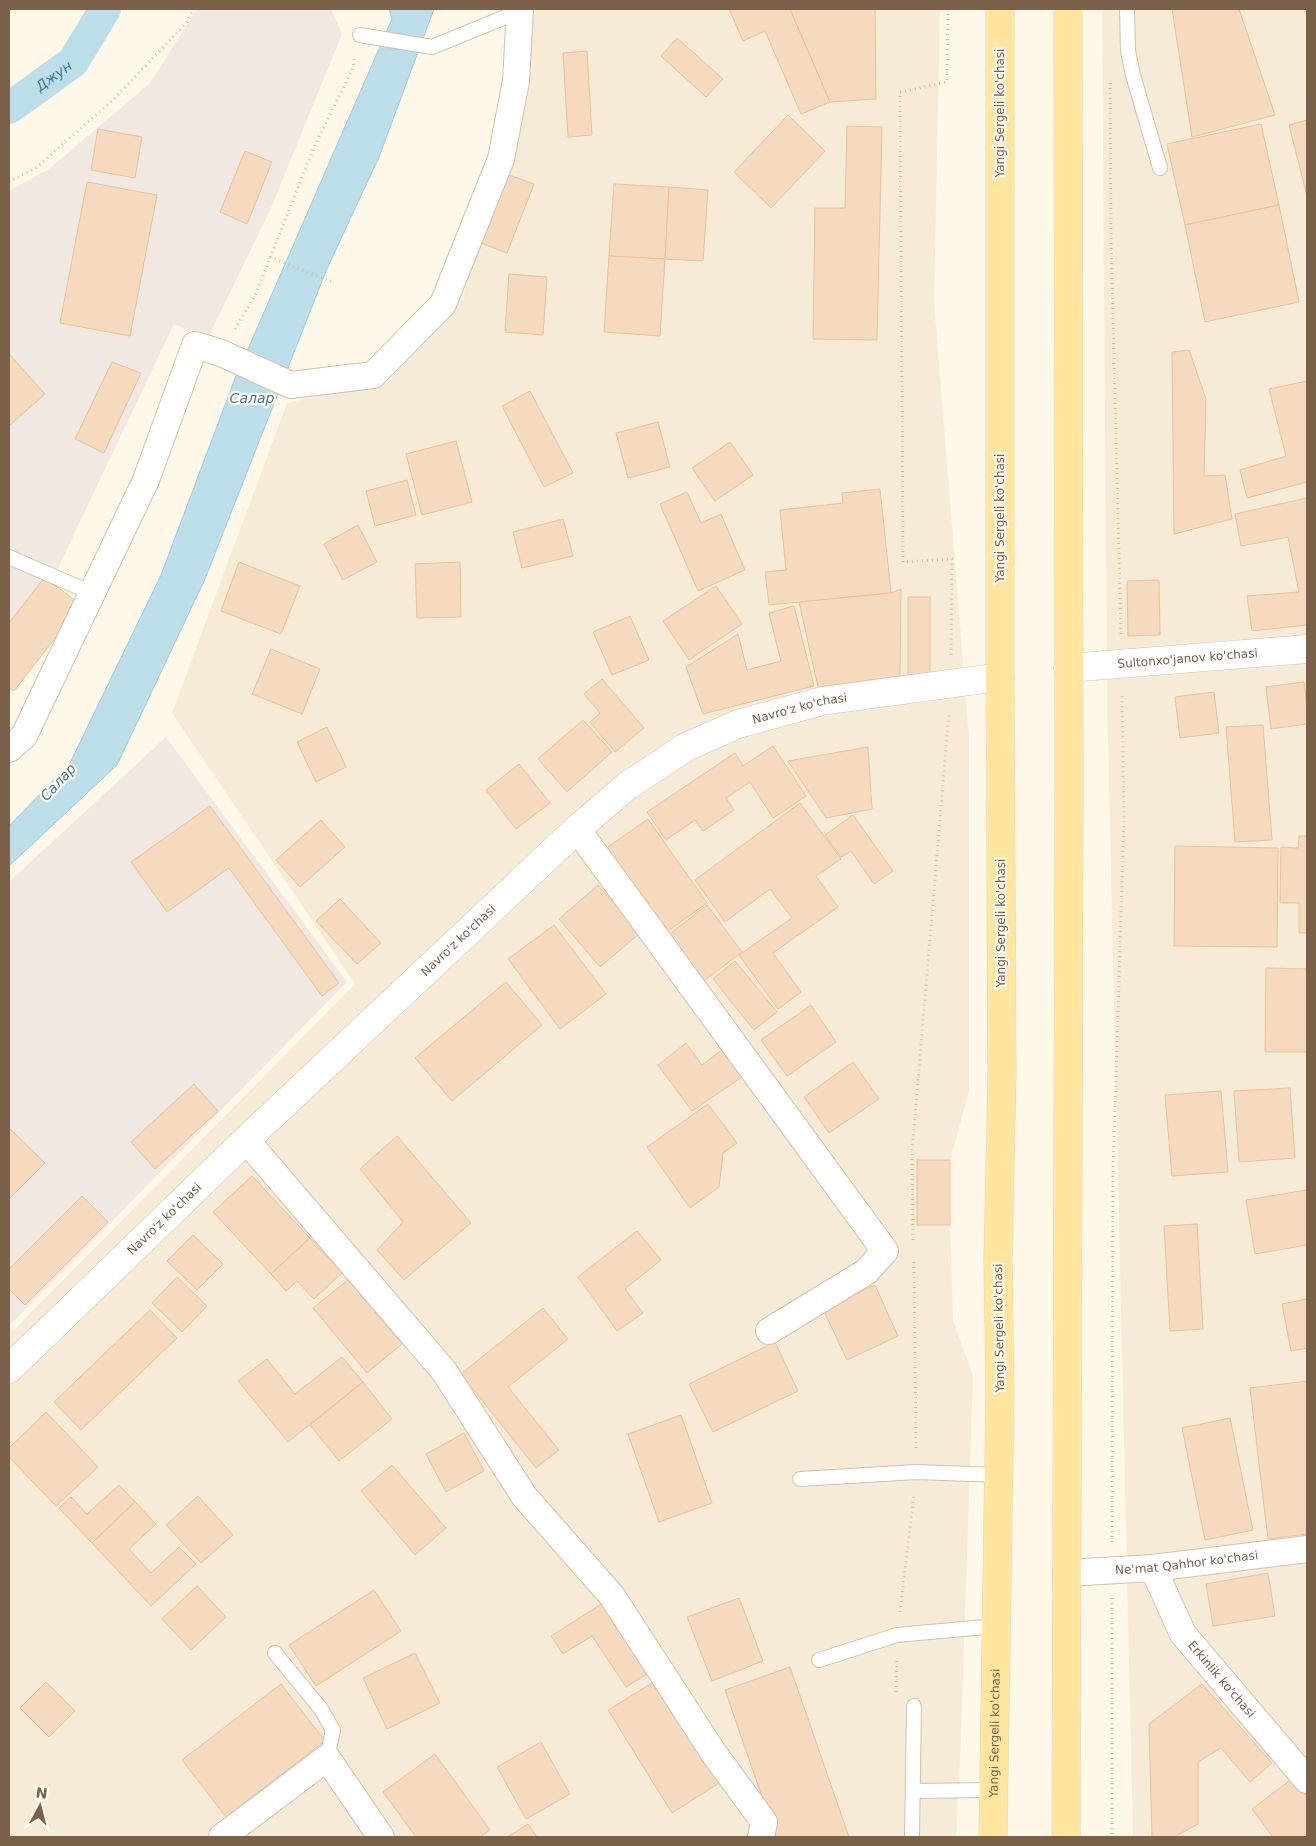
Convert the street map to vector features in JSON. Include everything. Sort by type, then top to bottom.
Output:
[{"type":"main road","name":"Yangi Sergeli ko'chasi","points":[[993,1837],[1000,1393],[998,1261],[1002,1073],[1000,9]]},
{"type":"main road","points":[[1066,1837],[1069,790],[1068,9]]},
{"type":"street","points":[[9,749],[24,736],[146,480],[194,345],[221,353],[291,385],[372,375],[443,304],[501,159],[516,81],[520,10]]},
{"type":"street","name":"Sultonxo'janov ko'chasi","points":[[1068,668],[1307,649]]},
{"type":"street","name":"Navro'z ko'chasi","points":[[9,1369],[246,1140],[577,829],[627,786],[686,747],[738,724],[822,700],[1000,677]]},
{"type":"street","points":[[577,829],[885,1251],[866,1272],[769,1331]]},
{"type":"street","points":[[246,1140],[444,1371],[524,1496],[612,1596],[713,1752],[764,1822],[762,1837]]},
{"type":"street","name":"Ne'mat Qahhor ko'chasi","points":[[1066,1573],[1153,1568],[1307,1549]]},
{"type":"street","name":"Erkinlik ko'chasi","points":[[1153,1568],[1183,1634],[1307,1780]]},
{"type":"street","points":[[222,1837],[327,1758],[381,1837]]},
{"type":"lane","points":[[1128,9],[1128,51],[1133,75],[1160,168]]},
{"type":"lane","points":[[360,36],[432,47],[520,10]]},
{"type":"lane","points":[[9,557],[92,593]]},
{"type":"lane","points":[[800,1479],[916,1472],[999,1476]]},
{"type":"lane","points":[[819,1660],[897,1635],[996,1626]]},
{"type":"lane","points":[[275,1653],[320,1708],[333,1730],[327,1758]]},
{"type":"lane","points":[[912,1837],[914,1706]]},
{"type":"lane","points":[[912,1790],[994,1790]]},
{"type":"path","points":[[9,182],[37,167],[113,100],[188,21],[194,9]]},
{"type":"path","points":[[914,1248],[912,1151],[951,682],[952,559],[903,562],[900,92],[946,82],[948,9]]},
{"type":"path","points":[[221,353],[256,294],[315,145],[353,68],[360,36]]},
{"type":"path","points":[[1110,78],[1124,820],[1113,1173],[1112,1837]]},
{"type":"path","points":[[270,258],[335,283]]},
{"type":"path","points":[[896,1693],[897,1635],[916,1472],[914,1258]]},
{"type":"shaded area","points":[[197,9],[331,9],[342,34],[271,208],[208,338],[174,324],[9,671],[9,191],[49,169],[150,83]]},
{"type":"shaded area","points":[[522,9],[940,9],[934,301],[969,739],[969,1091],[950,1161],[953,1320],[973,1376],[956,1837],[9,1837],[9,1335],[355,984],[172,713],[287,403],[390,379],[463,298],[524,27]]},
{"type":"shaded area","points":[[1102,9],[1307,9],[1307,1837],[1133,1837],[1107,695]]},
{"type":"shaded area","points":[[166,737],[347,982],[9,1326],[9,882]]},
{"type":"water","name":"Салар","points":[[389,9],[434,9],[379,157],[326,271],[205,579],[117,765],[9,866],[9,826],[70,763],[161,575],[234,381],[392,19]]},
{"type":"building","points":[[729,9],[790,9],[830,102],[801,114],[765,31],[743,41]]},
{"type":"building","points":[[790,9],[875,9],[876,99],[830,102]]},
{"type":"building","points":[[1172,9],[1239,9],[1275,115],[1192,137]]},
{"type":"building","points":[[677,38],[723,79],[706,97],[661,56]]},
{"type":"building","points":[[587,51],[592,135],[568,137],[563,53]]},
{"type":"building","points":[[788,115],[825,151],[771,208],[734,172]]},
{"type":"building","points":[[1307,120],[1307,196],[1289,125]]},
{"type":"building","points":[[1261,124],[1279,205],[1185,225],[1167,144]]},
{"type":"building","points":[[847,126],[882,127],[877,340],[813,339],[815,208],[845,208]]},
{"type":"building","points":[[98,129],[142,137],[135,178],[91,170]]},
{"type":"building","points":[[245,151],[272,162],[247,224],[220,212]]},
{"type":"building","points":[[507,174],[534,184],[507,253],[481,243]]},
{"type":"building","points":[[87,182],[157,195],[130,336],[60,323]]},
{"type":"building","points":[[614,184],[669,187],[665,259],[609,256]]},
{"type":"building","points":[[669,187],[708,190],[703,261],[665,259]]},
{"type":"building","points":[[1279,205],[1299,302],[1205,322],[1185,225]]},
{"type":"building","points":[[609,256],[665,259],[660,336],[604,332]]},
{"type":"building","points":[[509,274],[547,277],[543,335],[505,332]]},
{"type":"building","points":[[1189,350],[1206,399],[1204,476],[1225,475],[1232,519],[1174,534],[1172,352]]},
{"type":"building","points":[[9,354],[45,394],[9,426]]},
{"type":"building","points":[[112,362],[141,373],[104,453],[75,439]]},
{"type":"building","points":[[1307,381],[1307,482],[1247,498],[1240,470],[1286,456],[1269,389]]},
{"type":"building","points":[[530,391],[573,473],[544,487],[502,406]]},
{"type":"building","points":[[658,422],[670,467],[628,478],[616,433]]},
{"type":"building","points":[[456,441],[472,502],[422,515],[406,454]]},
{"type":"building","points":[[730,442],[753,475],[715,501],[692,468]]},
{"type":"building","points":[[407,480],[416,515],[375,526],[366,491]]},
{"type":"building","points":[[880,489],[891,593],[769,605],[765,572],[786,570],[780,510],[843,503],[842,493]]},
{"type":"building","points":[[687,492],[701,523],[721,514],[745,570],[698,591],[660,504]]},
{"type":"building","points":[[1307,498],[1307,625],[1252,631],[1247,596],[1299,592],[1288,537],[1241,546],[1235,514]]},
{"type":"building","points":[[563,519],[573,556],[522,568],[513,532]]},
{"type":"building","points":[[358,525],[377,562],[343,580],[324,544]]},
{"type":"building","points":[[239,562],[300,586],[281,634],[221,611]]},
{"type":"building","points":[[460,562],[461,617],[417,618],[415,564]]},
{"type":"building","points":[[45,577],[81,605],[14,691],[9,688],[9,623]]},
{"type":"building","points":[[1159,580],[1160,635],[1128,636],[1127,581]]},
{"type":"building","points":[[716,586],[742,624],[689,660],[663,621]]},
{"type":"building","points":[[901,589],[900,676],[818,687],[799,602],[891,593]]},
{"type":"building","points":[[908,597],[930,597],[930,678],[908,678]]},
{"type":"building","points":[[794,606],[814,686],[703,714],[686,667],[738,634],[747,670],[781,661],[769,613]]},
{"type":"building","points":[[630,616],[649,660],[612,675],[593,632]]},
{"type":"building","points":[[271,649],[320,669],[302,714],[252,694]]},
{"type":"building","points":[[602,679],[644,728],[615,752],[590,722],[600,713],[584,694]]},
{"type":"building","points":[[1304,682],[1307,724],[1271,729],[1266,687]]},
{"type":"building","points":[[1214,692],[1219,733],[1180,738],[1175,697]]},
{"type":"building","points":[[583,720],[612,752],[567,792],[538,759]]},
{"type":"building","points":[[1263,725],[1272,840],[1235,842],[1226,727]]},
{"type":"building","points":[[327,727],[346,767],[316,782],[297,742]]},
{"type":"building","points":[[773,746],[806,796],[773,818],[750,782],[726,798],[734,810],[703,831],[695,820],[666,840],[647,812],[735,753],[743,766]]},
{"type":"building","points":[[868,747],[872,809],[826,818],[788,761]]},
{"type":"building","points":[[519,764],[550,803],[516,829],[486,790]]},
{"type":"building","points":[[800,803],[841,859],[816,876],[838,907],[773,953],[801,992],[778,1009],[739,955],[792,918],[770,889],[725,922],[695,880]]},
{"type":"building","points":[[210,806],[339,983],[322,996],[229,868],[167,912],[131,862]]},
{"type":"building","points":[[853,815],[893,871],[874,884],[851,851],[841,857],[825,835]]},
{"type":"building","points":[[648,819],[707,903],[665,933],[605,849]]},
{"type":"building","points":[[321,820],[345,847],[300,887],[276,860]]},
{"type":"building","points":[[1299,836],[1307,836],[1307,933],[1299,933],[1299,903],[1280,903],[1281,847],[1298,848]]},
{"type":"building","points":[[1175,846],[1278,848],[1277,947],[1174,946]]},
{"type":"building","points":[[598,885],[640,933],[600,967],[559,919]]},
{"type":"building","points":[[340,899],[381,943],[357,964],[316,921]]},
{"type":"building","points":[[707,905],[742,952],[701,983],[666,937]]},
{"type":"building","points":[[554,925],[606,994],[560,1029],[508,959]]},
{"type":"building","points":[[735,961],[777,1012],[754,1030],[713,979]]},
{"type":"building","points":[[1266,968],[1307,969],[1307,1052],[1265,1052]]},
{"type":"building","points":[[506,982],[542,1025],[452,1101],[415,1058]]},
{"type":"building","points":[[811,1005],[836,1042],[787,1076],[761,1040]]},
{"type":"building","points":[[686,1043],[702,1065],[727,1046],[748,1073],[692,1111],[658,1065]]},
{"type":"building","points":[[853,1062],[879,1099],[829,1133],[804,1097]]},
{"type":"building","points":[[194,1084],[218,1111],[155,1169],[131,1142]]},
{"type":"building","points":[[1290,1088],[1295,1158],[1239,1162],[1234,1091]]},
{"type":"building","points":[[1221,1091],[1228,1172],[1172,1176],[1165,1095]]},
{"type":"building","points":[[708,1104],[737,1143],[723,1153],[719,1187],[690,1208],[647,1147]]},
{"type":"building","points":[[9,1128],[45,1163],[9,1199]]},
{"type":"building","points":[[397,1136],[471,1223],[404,1280],[377,1250],[403,1222],[360,1169]]},
{"type":"building","points":[[917,1160],[950,1160],[950,1225],[917,1225]]},
{"type":"building","points":[[252,1176],[310,1238],[271,1274],[213,1212]]},
{"type":"building","points":[[1307,1190],[1307,1245],[1255,1254],[1246,1200]]},
{"type":"building","points":[[82,1196],[108,1222],[25,1305],[9,1289],[9,1269]]},
{"type":"building","points":[[1197,1224],[1203,1329],[1170,1331],[1164,1226]]},
{"type":"building","points":[[637,1231],[661,1260],[625,1289],[643,1313],[617,1331],[578,1277]]},
{"type":"building","points":[[193,1235],[223,1264],[197,1290],[167,1261]]},
{"type":"building","points":[[310,1238],[342,1273],[314,1299],[297,1281],[286,1291],[271,1274]]},
{"type":"building","points":[[177,1277],[207,1306],[182,1332],[152,1303]]},
{"type":"building","points":[[348,1280],[402,1344],[367,1373],[313,1308]]},
{"type":"building","points":[[875,1285],[898,1336],[847,1360],[823,1309]]},
{"type":"building","points":[[1307,1299],[1307,1348],[1291,1351],[1282,1304]]},
{"type":"building","points":[[543,1308],[568,1339],[508,1387],[559,1450],[536,1468],[461,1374]]},
{"type":"building","points":[[150,1310],[177,1338],[81,1430],[54,1402]]},
{"type":"building","points":[[775,1342],[798,1391],[713,1432],[689,1384]]},
{"type":"building","points":[[342,1357],[363,1382],[288,1442],[238,1381],[267,1359],[295,1394]]},
{"type":"building","points":[[1307,1381],[1307,1534],[1268,1539],[1250,1388]]},
{"type":"building","points":[[363,1382],[392,1419],[339,1461],[310,1425]]},
{"type":"building","points":[[46,1412],[98,1467],[56,1506],[9,1457],[9,1448]]},
{"type":"building","points":[[681,1415],[712,1503],[659,1522],[628,1434]]},
{"type":"building","points":[[1230,1418],[1253,1530],[1205,1540],[1182,1428]]},
{"type":"building","points":[[464,1433],[484,1471],[446,1492],[426,1454]]},
{"type":"building","points":[[392,1465],[446,1528],[415,1555],[361,1491]]},
{"type":"building","points":[[119,1485],[135,1502],[92,1543],[59,1508],[71,1497],[87,1514]]},
{"type":"building","points":[[198,1496],[233,1535],[201,1563],[166,1525]]},
{"type":"building","points":[[135,1502],[156,1524],[129,1549],[151,1573],[179,1547],[196,1564],[151,1606],[92,1543]]},
{"type":"building","points":[[1268,1573],[1275,1616],[1213,1626],[1206,1584]]},
{"type":"building","points":[[197,1586],[226,1617],[191,1650],[162,1619]]},
{"type":"building","points":[[374,1590],[401,1631],[316,1686],[289,1645]]},
{"type":"building","points":[[739,1598],[763,1661],[712,1681],[687,1617]]},
{"type":"building","points":[[603,1603],[647,1674],[626,1687],[592,1636],[563,1654],[551,1636]]},
{"type":"building","points":[[415,1653],[440,1703],[387,1729],[363,1678]]},
{"type":"building","points":[[790,1667],[849,1837],[776,1837],[725,1690]]},
{"type":"building","points":[[657,1680],[721,1782],[672,1813],[608,1710]]},
{"type":"building","points":[[46,1682],[75,1711],[49,1737],[20,1708]]},
{"type":"building","points":[[281,1684],[325,1741],[226,1817],[182,1760]]},
{"type":"building","points":[[1202,1684],[1272,1763],[1250,1782],[1221,1748],[1198,1762],[1198,1824],[1174,1837],[1152,1837],[1149,1724]]},
{"type":"building","points":[[541,1742],[570,1794],[526,1819],[497,1767]]},
{"type":"building","points":[[435,1754],[490,1830],[480,1837],[416,1837],[383,1792]]},
{"type":"building","points":[[1293,1778],[1307,1797],[1307,1837],[1273,1837],[1252,1809]]},
{"type":"building","points":[[528,1824],[537,1837],[507,1837]]},
{"type":"waterway","name":"Джун","points":[[9,108],[73,62],[105,9]]}]
